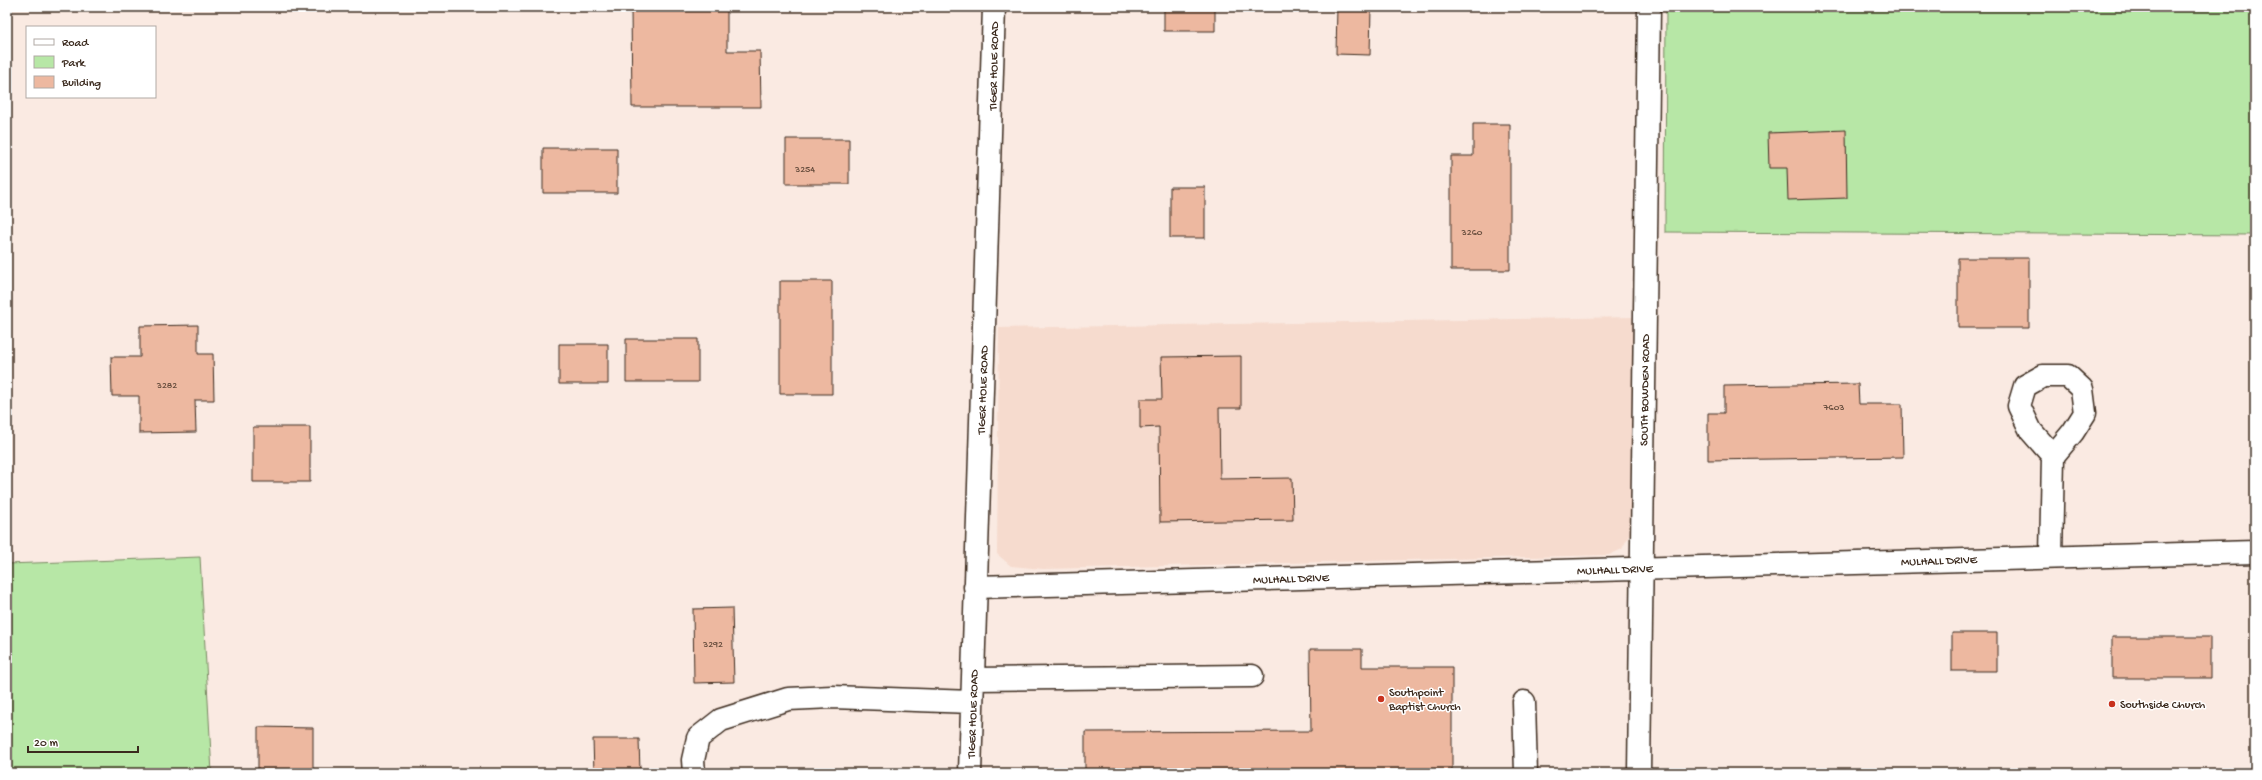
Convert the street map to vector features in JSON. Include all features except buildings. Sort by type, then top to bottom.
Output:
[{"type":"street","name":"TIGER HOLE ROAD","points":[[970,773],[994,7]]},
{"type":"street","name":"SOUTH BOWDEN ROAD","points":[[1639,773],[1648,7]]},
{"type":"street","points":[[2051,557],[2053,456]]},
{"type":"street","name":"MULHALL DRIVE","points":[[976,587],[2255,552]]},
{"type":"street","points":[[973,679],[1252,676]]},
{"type":"street","points":[[694,773],[693,760],[698,738],[721,720],[788,699],[832,697],[972,702]]},
{"type":"street","points":[[1524,702],[1526,773]]},
{"type":"shaded area","points":[[1634,317],[1632,529],[1622,549],[1609,555],[1043,569],[1011,566],[997,554],[999,328]]},
{"type":"green space","points":[[1666,7],[2255,7],[2255,235],[1665,232]]},
{"type":"green space","points":[[200,557],[212,773],[7,773],[7,564]]},
{"type":"place","name":"Southpoint Baptist Church","points":[[1381,699]]},
{"type":"place","name":"Southside Church","points":[[2112,704]]}]
